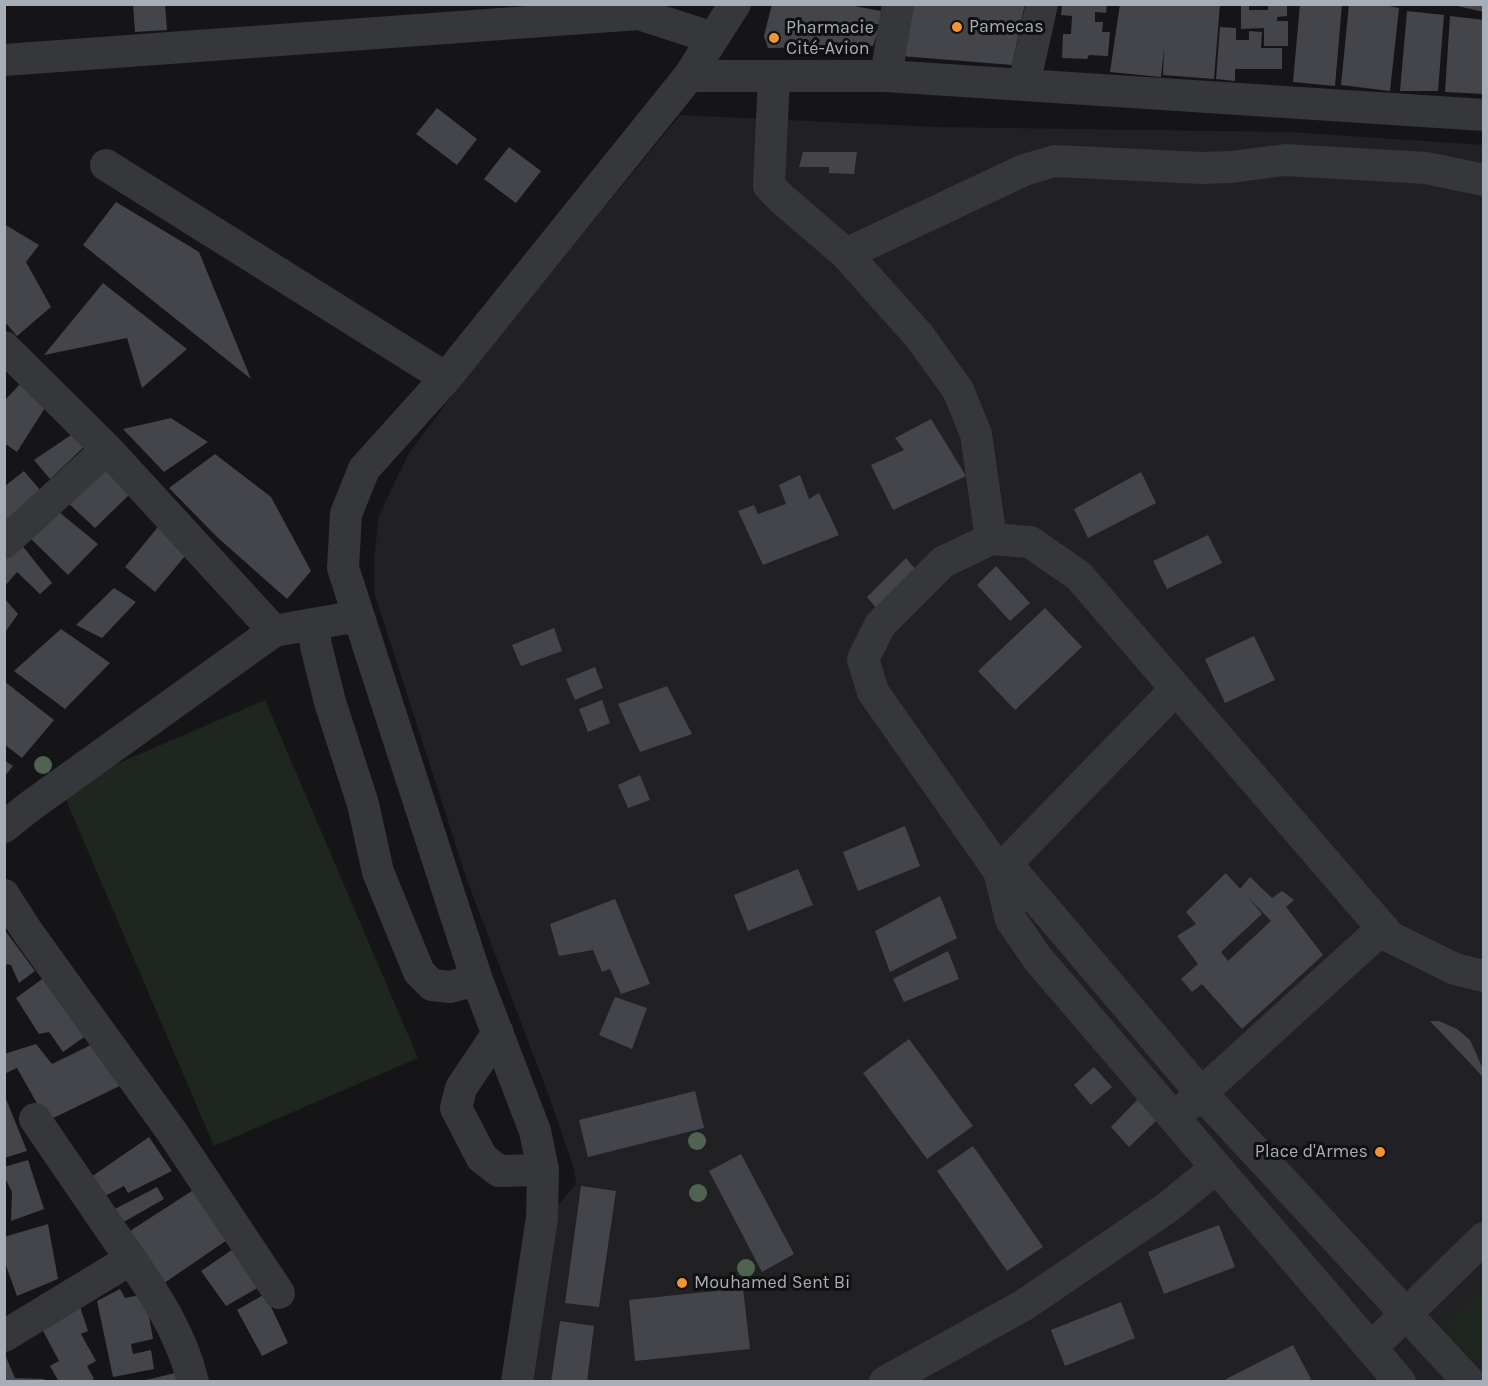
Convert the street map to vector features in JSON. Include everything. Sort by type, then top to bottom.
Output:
[{"type":"street","points":[[517,1382],[542,1218],[543,1170],[535,1131],[477,980],[343,568],[346,514],[364,469],[446,378],[688,76],[735,4]]},
{"type":"street","points":[[886,76],[898,4]]},
{"type":"street","points":[[1024,85],[1042,4]]},
{"type":"street","points":[[4,60],[637,9],[713,38]]},
{"type":"street","points":[[688,76],[886,76],[1484,115]]},
{"type":"street","points":[[774,76],[769,186],[846,254],[920,337],[958,390],[976,434],[991,539]]},
{"type":"street","points":[[846,254],[1024,170],[1055,161],[1202,168],[1285,160],[1426,168],[1484,180]]},
{"type":"street","points":[[106,165],[446,378]]},
{"type":"street","points":[[10,365],[107,449],[274,631]]},
{"type":"street","points":[[4,543],[107,449]]},
{"type":"street","points":[[1469,1382],[1201,1093],[1003,867],[873,692],[863,659],[880,625],[943,562],[991,539],[1030,542],[1079,576],[1390,937],[1455,969],[1484,976]]},
{"type":"street","points":[[4,827],[274,631],[358,616]]},
{"type":"street","points":[[313,624],[330,702],[363,804],[378,873],[419,972],[432,985],[450,987],[477,980]]},
{"type":"street","points":[[1003,867],[1176,689]]},
{"type":"street","points":[[1003,867],[1011,920],[1038,960],[1400,1382]]},
{"type":"street","points":[[4,895],[27,931],[172,1132],[279,1293]]},
{"type":"street","points":[[1174,1118],[1383,928]]},
{"type":"street","points":[[498,1033],[461,1088],[456,1108],[482,1158],[498,1171],[543,1170]]},
{"type":"street","points":[[35,1119],[131,1259],[177,1333],[193,1382]]},
{"type":"street","points":[[885,1382],[1024,1305],[1168,1207],[1216,1168]]},
{"type":"street","points":[[1371,1348],[1484,1238]]},
{"type":"street","points":[[4,1336],[131,1259]]},
{"type":"shaded area","points":[[680,115],[937,127],[1291,132],[1483,145],[1483,1381],[530,1381],[557,1206],[576,1184],[574,1169],[550,1099],[468,883],[374,592],[374,559],[379,515],[408,455],[464,379]]},
{"type":"shaded area","points":[[265,700],[418,1058],[214,1146],[61,788]]},
{"type":"shaded area","points":[[1483,1289],[1483,1368],[1444,1326]]},
{"type":"building","points":[[133,4],[165,4],[167,30],[135,32]]},
{"type":"building","points":[[772,4],[844,4],[881,11],[880,24],[868,24],[868,29],[878,31],[873,46],[768,48],[764,36]]},
{"type":"building","points":[[908,4],[1025,4],[1012,65],[901,56]]},
{"type":"building","points":[[1062,4],[1107,4],[1106,13],[1095,12],[1095,22],[1103,22],[1102,32],[1110,32],[1108,56],[1089,55],[1087,59],[1062,58],[1063,34],[1071,34],[1072,16],[1061,15]]},
{"type":"building","points":[[1120,4],[1220,4],[1214,79],[1163,75],[1164,49],[1161,77],[1110,72]]},
{"type":"building","points":[[1241,4],[1249,4],[1249,10],[1268,10],[1268,4],[1287,4],[1287,16],[1277,17],[1277,21],[1288,21],[1288,46],[1264,46],[1264,28],[1241,29]]},
{"type":"building","points":[[1300,4],[1342,4],[1335,86],[1293,82]]},
{"type":"building","points":[[1349,4],[1378,4],[1399,8],[1390,91],[1341,85]]},
{"type":"building","points":[[1484,4],[1484,12],[1453,5]]},
{"type":"building","points":[[1407,11],[1444,15],[1438,91],[1400,91]]},
{"type":"building","points":[[1450,16],[1484,20],[1484,94],[1445,92]]},
{"type":"building","points":[[1220,27],[1236,28],[1236,40],[1249,40],[1249,31],[1262,32],[1261,48],[1282,48],[1282,69],[1235,69],[1235,81],[1216,79]]},
{"type":"building","points":[[437,108],[477,139],[457,165],[416,134]]},
{"type":"building","points":[[509,147],[541,171],[516,203],[484,179]]},
{"type":"building","points":[[803,152],[857,152],[854,174],[829,173],[829,167],[799,167]]},
{"type":"building","points":[[116,202],[199,252],[251,379],[83,245]]},
{"type":"building","points":[[4,224],[39,245],[26,262],[51,307],[17,336],[4,321]]},
{"type":"building","points":[[103,283],[187,349],[142,388],[127,338],[44,355]]},
{"type":"building","points":[[22,382],[45,408],[17,452],[7,445],[4,446],[4,401]]},
{"type":"building","points":[[171,418],[208,442],[164,472],[123,429]]},
{"type":"building","points":[[931,419],[966,476],[893,510],[871,465],[904,450],[895,438]]},
{"type":"building","points":[[71,435],[86,445],[50,479],[34,460]]},
{"type":"building","points":[[215,454],[271,497],[311,571],[287,599],[217,537],[169,488]]},
{"type":"building","points":[[104,463],[133,491],[95,528],[66,501]]},
{"type":"building","points":[[24,471],[40,490],[5,526],[5,486]]},
{"type":"building","points":[[1141,472],[1156,503],[1088,538],[1074,509]]},
{"type":"building","points":[[800,475],[809,499],[819,493],[839,535],[763,565],[738,511],[754,505],[758,514],[786,504],[779,485]]},
{"type":"building","points":[[59,512],[98,544],[68,575],[30,538]]},
{"type":"building","points":[[162,522],[190,550],[155,592],[125,567]]},
{"type":"building","points":[[1208,535],[1222,563],[1167,589],[1153,561]]},
{"type":"building","points":[[21,544],[52,583],[40,594],[17,572],[4,587],[4,560]]},
{"type":"building","points":[[906,558],[920,575],[881,614],[867,597]]},
{"type":"building","points":[[996,566],[1030,603],[1010,621],[977,585]]},
{"type":"building","points":[[114,588],[136,602],[102,638],[76,625]]},
{"type":"building","points":[[4,598],[18,614],[6,631],[4,629]]},
{"type":"building","points":[[1045,608],[1082,647],[1015,710],[978,671]]},
{"type":"building","points":[[554,628],[562,651],[521,666],[512,645]]},
{"type":"building","points":[[61,629],[110,663],[65,709],[14,671]]},
{"type":"building","points":[[1254,636],[1275,680],[1225,703],[1205,659]]},
{"type":"building","points":[[595,667],[603,688],[575,700],[566,679]]},
{"type":"building","points":[[4,681],[54,720],[22,758],[4,744]]},
{"type":"building","points":[[667,686],[692,734],[640,752],[618,704]]},
{"type":"building","points":[[602,700],[610,723],[588,732],[579,709]]},
{"type":"building","points":[[4,760],[13,766],[4,777]]},
{"type":"building","points":[[640,775],[650,800],[628,808],[618,785]]},
{"type":"building","points":[[905,826],[920,866],[858,891],[843,852]]},
{"type":"building","points":[[798,869],[813,905],[748,931],[734,895]]},
{"type":"building","points":[[1226,873],[1240,889],[1250,877],[1272,898],[1282,891],[1294,900],[1286,907],[1323,955],[1242,1029],[1202,984],[1192,992],[1181,979],[1198,964],[1177,936],[1196,924],[1186,912]],"holes":[[[1248,897],[1271,921],[1228,961],[1221,952],[1262,914]]]},
{"type":"building","points":[[940,896],[957,938],[890,972],[875,931]]},
{"type":"building","points":[[615,899],[650,984],[621,994],[610,969],[602,972],[593,950],[559,956],[550,924]]},
{"type":"building","points":[[4,929],[35,971],[19,983],[11,965],[4,964]]},
{"type":"building","points":[[948,951],[959,979],[904,1002],[893,979]]},
{"type":"building","points":[[45,977],[87,1035],[63,1052],[49,1032],[39,1034],[16,998]]},
{"type":"building","points":[[615,997],[647,1008],[632,1049],[599,1035]]},
{"type":"building","points":[[1430,1021],[1439,1021],[1457,1029],[1470,1040],[1483,1069],[1484,1078]]},
{"type":"building","points":[[909,1039],[973,1126],[927,1159],[863,1073]]},
{"type":"building","points":[[97,1042],[128,1082],[47,1121],[17,1068],[4,1074],[4,1054],[36,1044],[52,1064]]},
{"type":"building","points":[[1094,1067],[1112,1087],[1091,1105],[1074,1085]]},
{"type":"building","points":[[695,1091],[704,1128],[588,1157],[579,1120]]},
{"type":"building","points":[[4,1094],[27,1151],[4,1158]]},
{"type":"building","points":[[1140,1097],[1158,1119],[1129,1147],[1111,1127]]},
{"type":"building","points":[[149,1137],[172,1171],[128,1193],[124,1186],[103,1197],[91,1177]]},
{"type":"building","points":[[973,1146],[1043,1247],[1007,1271],[937,1171]]},
{"type":"building","points":[[741,1154],[794,1254],[762,1272],[709,1171]]},
{"type":"building","points":[[28,1160],[44,1209],[11,1221],[12,1192],[4,1176],[4,1167]]},
{"type":"building","points":[[581,1186],[616,1191],[599,1307],[565,1303]]},
{"type":"building","points":[[157,1187],[164,1199],[120,1224],[113,1210]]},
{"type":"building","points":[[198,1187],[230,1238],[157,1288],[130,1231]]},
{"type":"building","points":[[48,1224],[58,1279],[17,1296],[4,1260],[4,1237]]},
{"type":"building","points":[[1219,1225],[1235,1267],[1164,1294],[1148,1252]]},
{"type":"building","points":[[236,1247],[261,1286],[226,1306],[201,1271]]},
{"type":"building","points":[[743,1288],[750,1349],[635,1361],[629,1300]]},
{"type":"building","points":[[120,1289],[125,1298],[145,1294],[153,1339],[131,1344],[133,1354],[151,1350],[154,1369],[113,1377],[97,1301]]},
{"type":"building","points":[[265,1294],[288,1343],[262,1356],[237,1310]]},
{"type":"building","points":[[77,1297],[88,1331],[81,1334],[96,1361],[87,1366],[94,1379],[89,1382],[59,1382],[50,1366],[59,1361],[42,1329]]},
{"type":"building","points":[[1121,1302],[1135,1338],[1065,1366],[1051,1330]]},
{"type":"building","points":[[560,1321],[594,1326],[587,1382],[551,1382]]},
{"type":"building","points":[[1293,1345],[1311,1379],[1306,1382],[1227,1382],[1226,1379]]},
{"type":"building","points":[[6,1357],[15,1378],[44,1379],[45,1382],[4,1382],[4,1358]]},
{"type":"building","points":[[179,1372],[183,1382],[142,1381]]},
{"type":"place","name":"Pamecas","points":[[957,27]]},
{"type":"place","name":"Pharmacie Cité-Avion","points":[[774,38]]},
{"type":"place","name":"Place d'Armes","points":[[1380,1152]]},
{"type":"place","name":"Mouhamed Sent Bi","points":[[682,1283]]}]
